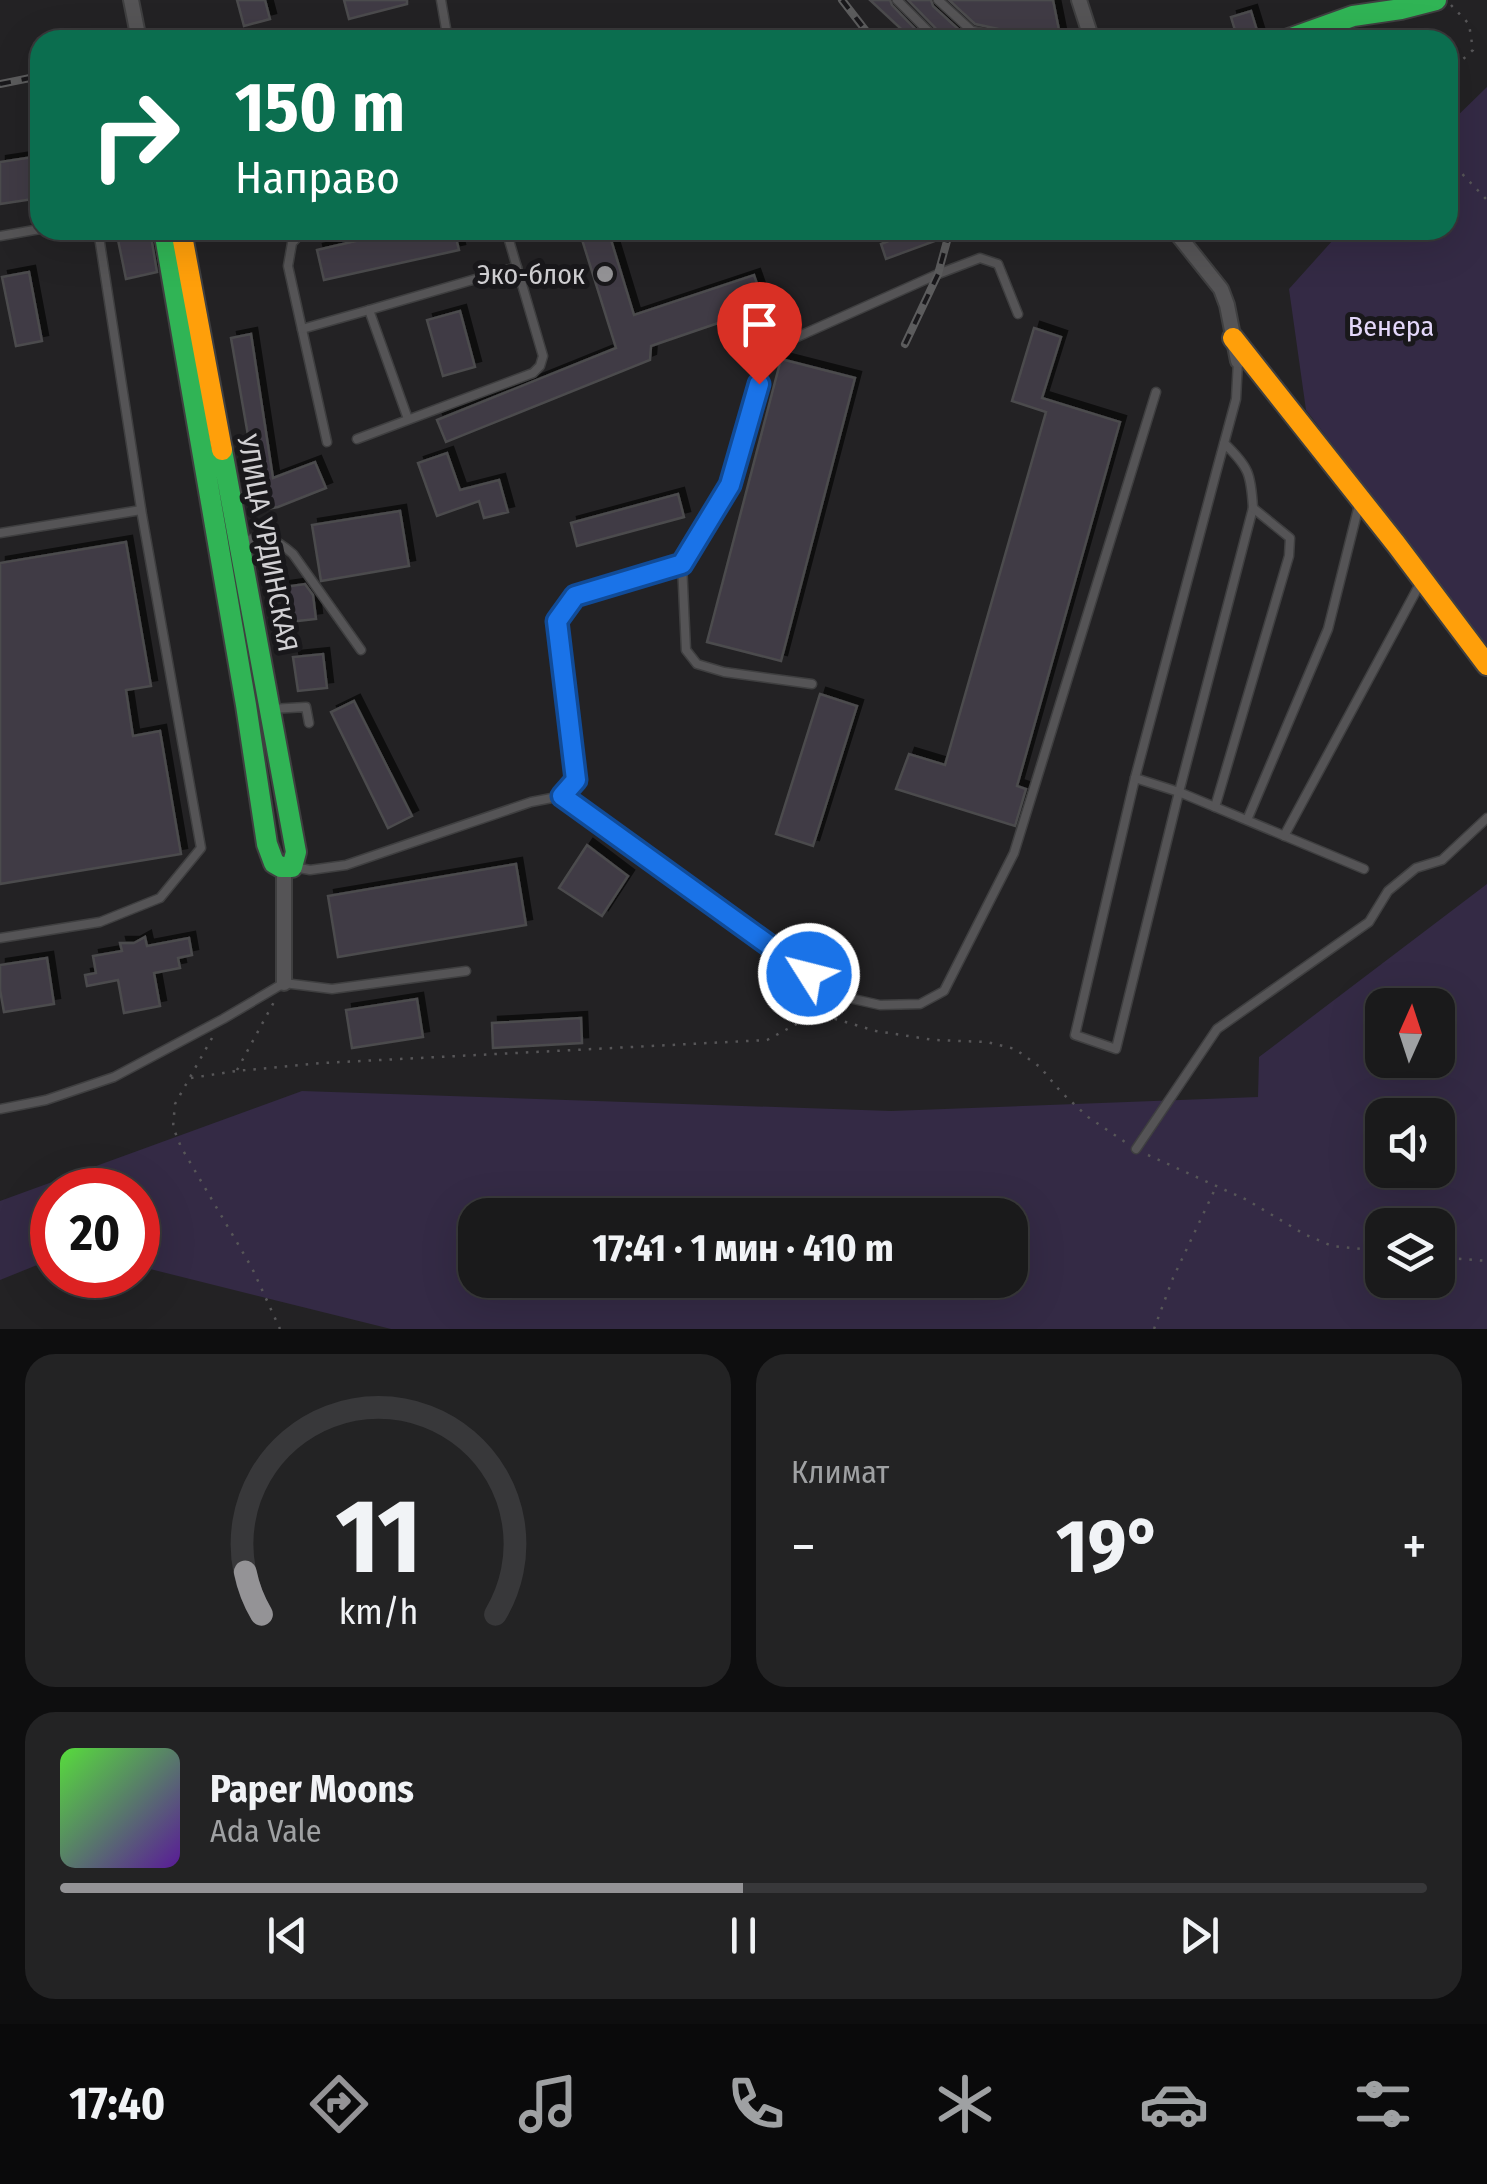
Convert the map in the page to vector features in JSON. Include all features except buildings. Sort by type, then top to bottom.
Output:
[{"type":"street","points":[[132,0],[137,30]]},
{"type":"street","points":[[1079,0],[1089,30]]},
{"type":"street","points":[[1306,30],[1350,8],[1401,9],[1436,0]]},
{"type":"street","points":[[166,240],[267,844],[277,868],[288,868]]},
{"type":"street","name":"УЛИЦА УРДИНСКАЯ","points":[[183,240],[296,852],[288,868],[284,983]]},
{"type":"street","points":[[1182,240],[1227,304],[1238,361]]},
{"type":"street","points":[[1233,338],[1487,665]]},
{"type":"lane","points":[[441,0],[446,30]]},
{"type":"lane","points":[[897,0],[928,30]]},
{"type":"lane","points":[[938,0],[971,30]]},
{"type":"lane","points":[[0,236],[30,231]]},
{"type":"lane","points":[[0,938],[100,922],[160,898],[201,848],[141,510],[100,240]]},
{"type":"lane","points":[[295,240],[288,266],[327,442]]},
{"type":"lane","points":[[357,439],[540,366],[544,356],[509,240]]},
{"type":"lane","points":[[812,684],[724,672],[698,664],[686,650],[682,564],[730,485],[768,350],[980,258],[998,264],[1018,314]]},
{"type":"lane","points":[[302,329],[517,267]]},
{"type":"lane","points":[[369,310],[408,420]]},
{"type":"lane","points":[[1224,443],[1243,461],[1252,481],[1253,508],[1116,1049],[1075,1034],[1135,778],[1224,443],[1236,399],[1238,361]]},
{"type":"lane","points":[[562,796],[840,996],[880,1004],[920,1004],[944,991],[1014,852],[1156,392]]},
{"type":"lane","points":[[1246,820],[1328,629],[1360,499]]},
{"type":"lane","points":[[1215,808],[1289,556],[1290,538],[1253,508]]},
{"type":"lane","points":[[0,533],[141,510]]},
{"type":"lane","points":[[239,542],[260,536],[279,541],[293,554],[361,650]]},
{"type":"lane","points":[[288,868],[310,870],[346,865],[530,802],[562,796],[576,780],[557,621],[575,596],[682,564]]},
{"type":"lane","points":[[1284,836],[1423,579]]},
{"type":"lane","points":[[272,709],[306,707],[309,723]]},
{"type":"lane","points":[[1135,778],[1179,792],[1364,870]]},
{"type":"lane","points":[[1136,1149],[1216,1029],[1369,922],[1388,891],[1416,868],[1442,860],[1487,818]]},
{"type":"lane","points":[[0,1109],[46,1100],[114,1077],[284,983],[332,989],[466,971]]},
{"type":"path","points":[[1446,0],[1469,24],[1473,50],[1458,64]]},
{"type":"path","points":[[1458,170],[1487,200]]},
{"type":"path","points":[[236,1071],[284,983]]},
{"type":"path","points":[[191,1078],[342,1062],[767,1040],[802,1022],[825,1016],[876,1032],[987,1042],[1015,1049],[1040,1066],[1088,1117],[1136,1149],[1248,1200],[1304,1234],[1332,1246],[1365,1249]]},
{"type":"path","points":[[223,1019],[174,1104],[173,1128],[252,1268],[280,1329]]},
{"type":"path","points":[[1154,1329],[1216,1186]]},
{"type":"path","points":[[1455,1259],[1487,1261]]},
{"type":"green space","name":"Венера","points":[[1487,87],[1487,647],[1306,410],[1289,289],[1333,240],[1458,240],[1458,115]]},
{"type":"green space","points":[[1487,884],[1487,1329],[391,1329],[160,1271],[160,1168],[91,1168],[302,1091],[891,1111],[1258,1097],[1259,1057]]},
{"type":"green space","points":[[30,1190],[30,1268],[0,1280],[0,1201]]},
{"type":"railway","points":[[842,0],[865,30]]},
{"type":"railway","points":[[0,84],[30,78]]},
{"type":"railway","points":[[905,344],[938,274],[947,240]]},
{"type":"traffic: fast","points":[[1314,30],[1353,16],[1436,0]]},
{"type":"traffic: fast","points":[[166,240],[267,844],[274,863],[292,867],[296,852],[222,450]]},
{"type":"traffic: slow","points":[[183,240],[222,450]]},
{"type":"traffic: slow","points":[[1233,338],[1487,665]]},
{"type":"place","name":"Эко-блок","points":[[605,274]]},
{"type":"route","points":[[759,384],[730,485],[682,564],[575,596],[557,621],[576,780],[562,796],[809,974]]}]
